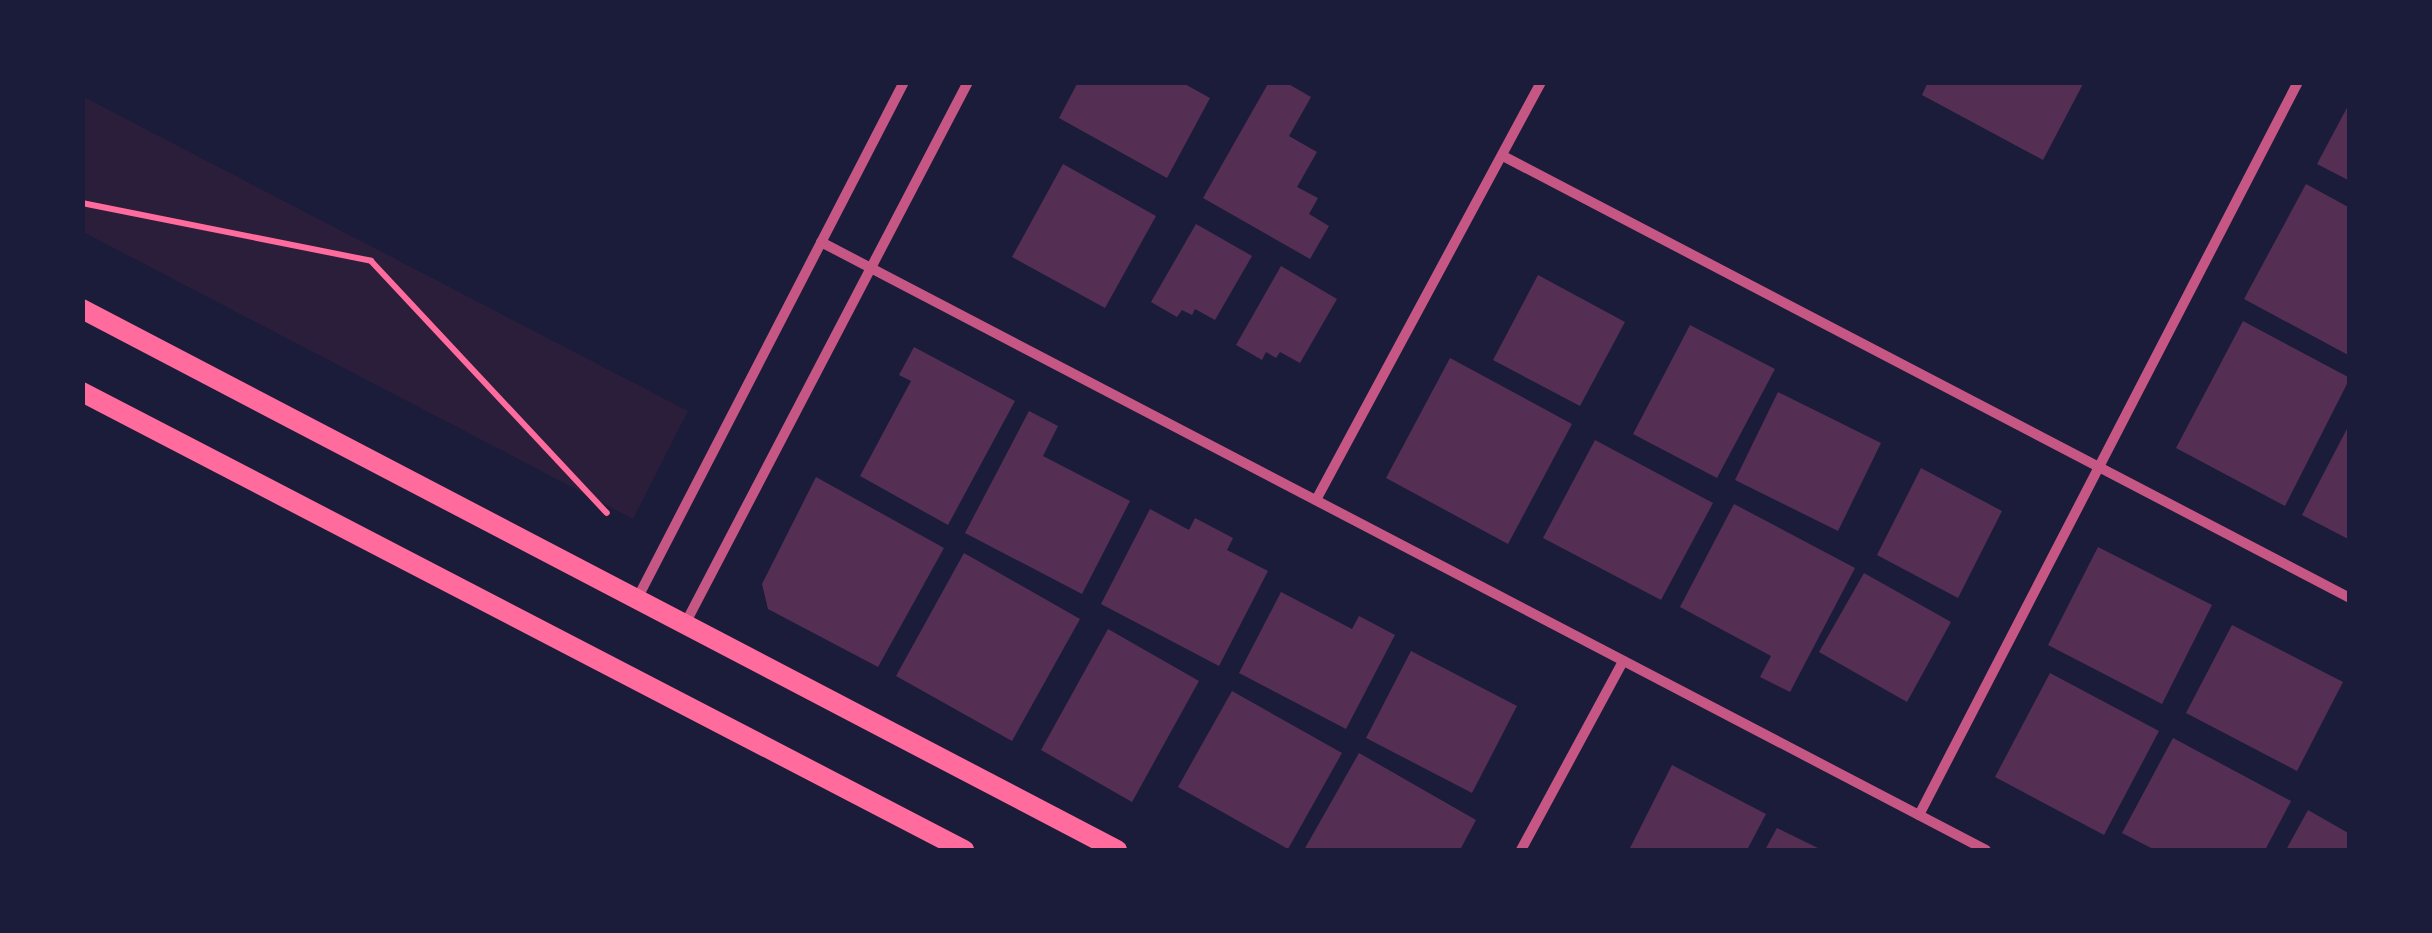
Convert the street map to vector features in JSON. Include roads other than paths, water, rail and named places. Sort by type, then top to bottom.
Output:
[{"type":"main road","points":[[82,309],[1117,850]]},
{"type":"main road","points":[[82,392],[964,850]]},
{"type":"street","points":[[637,599],[904,82]]},
{"type":"street","points":[[685,624],[968,82]]},
{"type":"street","points":[[1316,500],[1540,82]]},
{"type":"street","points":[[1918,815],[2298,82]]},
{"type":"street","points":[[1503,156],[2350,598]]},
{"type":"street","points":[[822,242],[1986,850]]},
{"type":"street","points":[[1522,850],[1623,661]]}]
